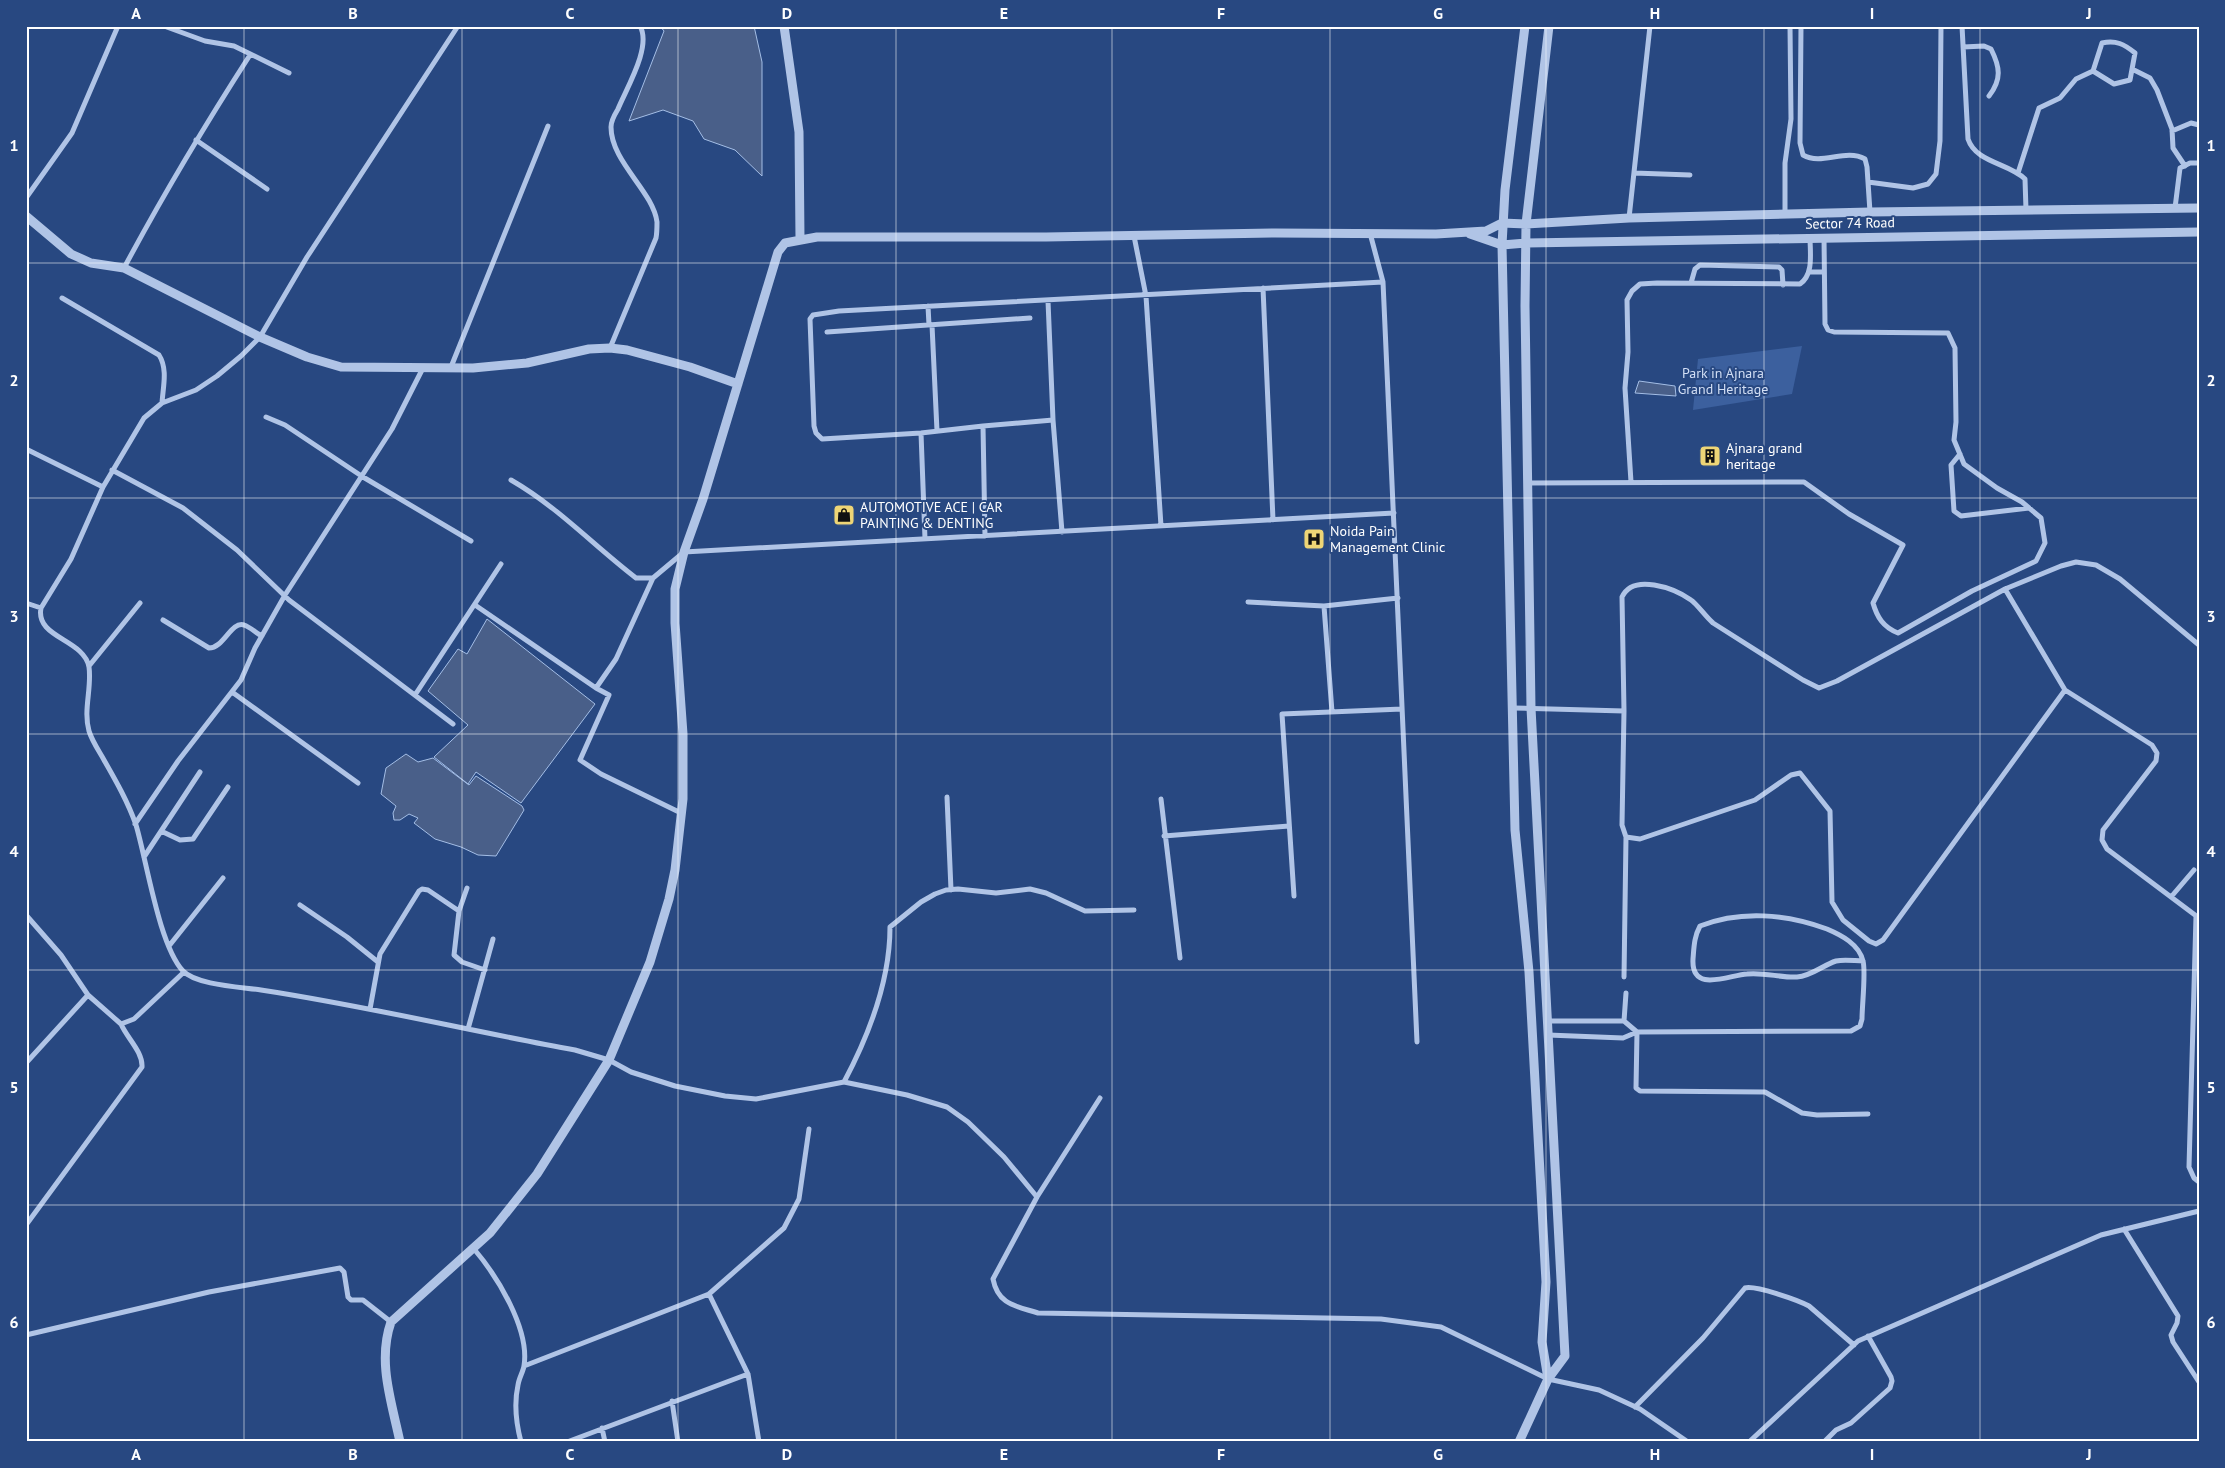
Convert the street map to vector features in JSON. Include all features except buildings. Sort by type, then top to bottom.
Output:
[{"type":"street","points":[[26,198],[70,138],[118,26]]},
{"type":"street","points":[[164,26],[206,41],[234,46],[289,73]]},
{"type":"street","points":[[458,26],[307,257],[260,337],[217,376],[196,390],[162,403],[144,418],[112,470],[71,559],[41,608],[39,617],[43,625],[76,648],[84,656],[89,666],[86,715],[89,733],[124,795],[136,824],[160,921],[169,946],[184,972],[207,982],[308,997],[575,1050],[609,1060],[631,1072],[675,1086],[725,1096],[756,1099],[844,1082],[898,1093],[947,1107],[968,1122],[1004,1157],[1037,1197]]},
{"type":"street","points":[[610,348],[656,238],[657,221],[651,207],[617,151],[612,137],[611,123],[639,59],[644,42],[640,26]]},
{"type":"street","points":[[784,26],[799,132],[800,239]]},
{"type":"street","points":[[1525,26],[1502,224],[1502,246],[1515,830],[1530,982],[1546,1282],[1542,1342],[1548,1379]]},
{"type":"street","points":[[1519,1442],[1548,1379],[1565,1356],[1531,708],[1527,483],[1526,224],[1549,26]]},
{"type":"street","points":[[1629,218],[1650,26]]},
{"type":"street","points":[[1785,214],[1785,163],[1790,119],[1790,26]]},
{"type":"street","points":[[1801,26],[1800,143],[1803,155],[1810,159],[1856,154],[1864,159],[1870,212]]},
{"type":"street","points":[[1868,182],[1913,188],[1928,184],[1936,174],[1940,141],[1941,26]]},
{"type":"street","points":[[1962,26],[1968,139],[1971,148],[1989,160],[2018,173],[2025,179],[2026,210]]},
{"type":"street","points":[[2018,173],[2039,108],[2060,98],[2076,79],[2093,71],[2102,44],[2111,41],[2123,44],[2135,53],[2130,80],[2114,84],[2093,71]]},
{"type":"street","points":[[1963,47],[1984,46],[1991,49],[1999,76],[1998,84],[1989,96]]},
{"type":"street","points":[[124,268],[156,208],[196,140],[250,55]]},
{"type":"street","points":[[2132,69],[2150,78],[2158,90],[2172,131],[2173,148],[2186,166]]},
{"type":"street","points":[[2172,131],[2191,124],[2199,125]]},
{"type":"street","points":[[451,367],[548,126]]},
{"type":"street","points":[[196,140],[267,189]]},
{"type":"street","points":[[2175,208],[2180,168],[2190,163],[2199,163]]},
{"type":"street","points":[[1634,174],[1690,175]]},
{"type":"street","name":"Sector 74 Road","points":[[1467,233],[1486,231],[1502,224],[1629,218],[1870,212],[2199,208]]},
{"type":"street","points":[[26,216],[71,254],[91,263],[124,268],[260,337],[307,357],[341,367],[473,368],[527,363],[589,349],[610,348],[627,350],[690,367],[738,384]]},
{"type":"street","name":"Sector 74 Road","points":[[1502,246],[1527,243],[1810,237],[2199,232]]},
{"type":"street","points":[[1370,233],[1383,282],[1417,1042]]},
{"type":"street","points":[[400,1442],[385,1365],[387,1334],[390,1322],[490,1233],[537,1174],[609,1060],[641,987],[662,927],[675,870],[681,813],[683,734],[674,606],[675,589],[684,552],[703,499],[778,252],[785,243],[800,239],[870,236],[1467,233],[1502,246]]},
{"type":"street","points":[[1134,236],[1146,296],[1161,526]]},
{"type":"street","points":[[1631,482],[1625,388],[1628,352],[1627,300],[1632,291],[1640,284],[1800,284],[1806,280],[1810,272],[1810,237]]},
{"type":"street","points":[[1527,483],[1804,482],[1849,514],[1903,545],[1873,603],[1877,616],[1889,629],[1898,633],[1972,592],[2036,561],[2045,543],[2041,518],[1964,464],[1954,440],[1956,422],[1955,357],[1952,336],[1948,333],[1830,331],[1825,324],[1824,237]]},
{"type":"street","points":[[1691,283],[1695,268],[1700,264],[1779,267],[1782,270],[1783,285]]},
{"type":"street","points":[[1810,272],[1824,272]]},
{"type":"street","points":[[1053,420],[921,433],[822,438],[816,433],[814,426],[810,319],[812,315],[820,312],[1383,282]]},
{"type":"street","points":[[1263,288],[1273,520]]},
{"type":"street","points":[[62,298],[159,355],[164,369],[162,403]]},
{"type":"street","points":[[1048,301],[1053,420],[1062,532]]},
{"type":"street","points":[[928,306],[937,431]]},
{"type":"street","points":[[827,332],[1030,318]]},
{"type":"street","points":[[136,824],[178,761],[241,680],[262,636],[285,595],[364,477],[392,429],[423,368]]},
{"type":"street","points":[[266,417],[285,425],[364,477],[471,541]]},
{"type":"street","points":[[983,426],[985,536]]},
{"type":"street","points":[[921,433],[925,539]]},
{"type":"street","points":[[26,449],[103,487]]},
{"type":"street","points":[[1960,454],[1951,465],[1954,511],[1961,516],[2028,508]]},
{"type":"street","points":[[112,470],[183,508],[236,550],[320,624],[453,724]]},
{"type":"street","points":[[511,480],[556,510],[636,578],[653,578]]},
{"type":"street","points":[[596,688],[616,659],[653,578],[684,552],[1394,513]]},
{"type":"street","points":[[1624,977],[1626,837],[1622,825],[1624,711],[1622,598],[1626,589],[1636,584],[1672,588],[1693,602],[1700,612],[1713,623],[1803,680],[1819,688],[1837,681],[2005,589],[2061,566],[2076,562],[2096,565],[2120,579],[2199,645]]},
{"type":"street","points":[[415,695],[501,564]]},
{"type":"street","points":[[2005,589],[2065,690],[2152,745],[2157,753],[2156,761],[2103,830],[2102,840],[2107,849],[2198,917],[2189,1167],[2194,1178],[2199,1182]]},
{"type":"street","points":[[1248,602],[1324,606],[1398,598]]},
{"type":"street","points":[[26,602],[41,608]]},
{"type":"street","points":[[89,666],[140,603]]},
{"type":"street","points":[[475,606],[596,688],[610,695],[580,760],[601,774],[681,813]]},
{"type":"street","points":[[1324,606],[1332,712]]},
{"type":"street","points":[[163,620],[209,648],[219,646],[234,628],[239,625],[244,625],[262,636]]},
{"type":"street","points":[[1626,837],[1640,839],[1755,800],[1791,775],[1800,773],[1830,811],[1832,902],[1844,920],[1869,941],[1876,944],[1884,940],[2065,690]]},
{"type":"street","points":[[232,692],[358,783]]},
{"type":"street","points":[[1513,708],[1624,711]]},
{"type":"street","points":[[1294,896],[1282,714],[1402,709]]},
{"type":"street","points":[[144,857],[200,772]]},
{"type":"street","points":[[161,831],[180,840],[192,839],[228,787]]},
{"type":"street","points":[[947,797],[951,890]]},
{"type":"street","points":[[1161,799],[1180,958]]},
{"type":"street","points":[[1164,836],[1289,826]]},
{"type":"street","points":[[2171,897],[2194,870]]},
{"type":"street","points":[[169,946],[223,878]]},
{"type":"street","points":[[467,888],[459,911],[454,955],[462,962],[485,970]]},
{"type":"street","points":[[370,1009],[378,962],[384,945],[419,891],[422,889],[428,890],[459,911]]},
{"type":"street","points":[[844,1082],[863,1046],[879,994],[890,951],[890,927],[921,902],[935,894],[951,890],[996,893],[1030,889],[1046,893],[1085,911],[1134,910]]},
{"type":"street","points":[[300,905],[347,937],[378,962]]},
{"type":"street","points":[[26,915],[61,955],[88,995],[121,1024],[142,1061],[142,1067],[26,1225]]},
{"type":"street","points":[[1548,1035],[1623,1038],[1637,1032],[1851,1031],[1860,1026],[1862,1019],[1863,961],[1857,950],[1843,935],[1804,921],[1773,916],[1743,916],[1715,920],[1700,926],[1695,936],[1693,966],[1695,973],[1699,977],[1710,980],[1729,979],[1746,974],[1797,977],[1836,962],[1863,961]]},
{"type":"street","points":[[468,1029],[493,940]]},
{"type":"street","points":[[121,1024],[134,1019],[184,972]]},
{"type":"street","points":[[1624,1022],[1626,993]]},
{"type":"street","points":[[26,1063],[88,995]]},
{"type":"street","points":[[1547,1021],[1624,1022],[1637,1032]]},
{"type":"street","points":[[1637,1032],[1636,1088],[1640,1091],[1765,1092],[1802,1113],[1817,1115],[1868,1114]]},
{"type":"street","points":[[1100,1098],[1037,1197],[992,1279],[995,1292],[1010,1304],[1038,1313],[1371,1319],[1441,1327],[1548,1379],[1599,1390],[1635,1407],[1688,1442]]},
{"type":"street","points":[[524,1366],[709,1294],[784,1228],[799,1199],[809,1129]]},
{"type":"street","points":[[1750,1442],[1854,1345],[1868,1336],[2101,1235],[2199,1211]]},
{"type":"street","points":[[2124,1229],[2178,1316],[2171,1335],[2173,1342],[2199,1382]]},
{"type":"street","points":[[474,1249],[490,1268],[516,1318],[524,1342],[524,1366],[516,1397],[516,1418],[521,1442]]},
{"type":"street","points":[[26,1335],[209,1292],[340,1268],[344,1272],[348,1297],[351,1300],[363,1300],[390,1322]]},
{"type":"street","points":[[1635,1407],[1703,1338],[1745,1288],[1757,1288],[1802,1302],[1854,1345]]},
{"type":"street","points":[[709,1294],[748,1374],[759,1442]]},
{"type":"street","points":[[1824,1442],[1836,1430],[1851,1423],[1890,1388],[1891,1377],[1868,1336]]},
{"type":"street","points":[[567,1442],[748,1374]]},
{"type":"street","points":[[672,1401],[678,1442]]},
{"type":"street","points":[[602,1428],[605,1442]]},
{"type":"green space","name":"Park in Ajnara Grand Heritage","points":[[1802,346],[1792,394],[1693,410],[1698,359]]},
{"type":"shaded area","points":[[660,26],[754,26],[762,62],[762,176],[735,150],[704,139],[693,121],[663,110],[629,121],[664,31]]},
{"type":"shaded area","points":[[1639,381],[1675,386],[1676,396],[1635,393]]},
{"type":"shaded area","points":[[487,619],[595,704],[521,803],[476,772],[468,784],[434,757],[468,725],[428,691],[458,649],[467,654]]},
{"type":"shaded area","points":[[406,754],[418,762],[433,758],[469,785],[476,776],[522,806],[524,810],[496,856],[478,855],[461,847],[435,839],[414,823],[418,818],[409,814],[400,820],[394,820],[393,813],[396,806],[381,794],[386,768]]},
{"type":"place","name":"Ajnara grand heritage","points":[[1710,456]]},
{"type":"place","name":"AUTOMOTIVE ACE | CAR PAINTING & DENTING","points":[[844,515]]},
{"type":"place","name":"Noida Pain Management Clinic","points":[[1314,539]]}]
